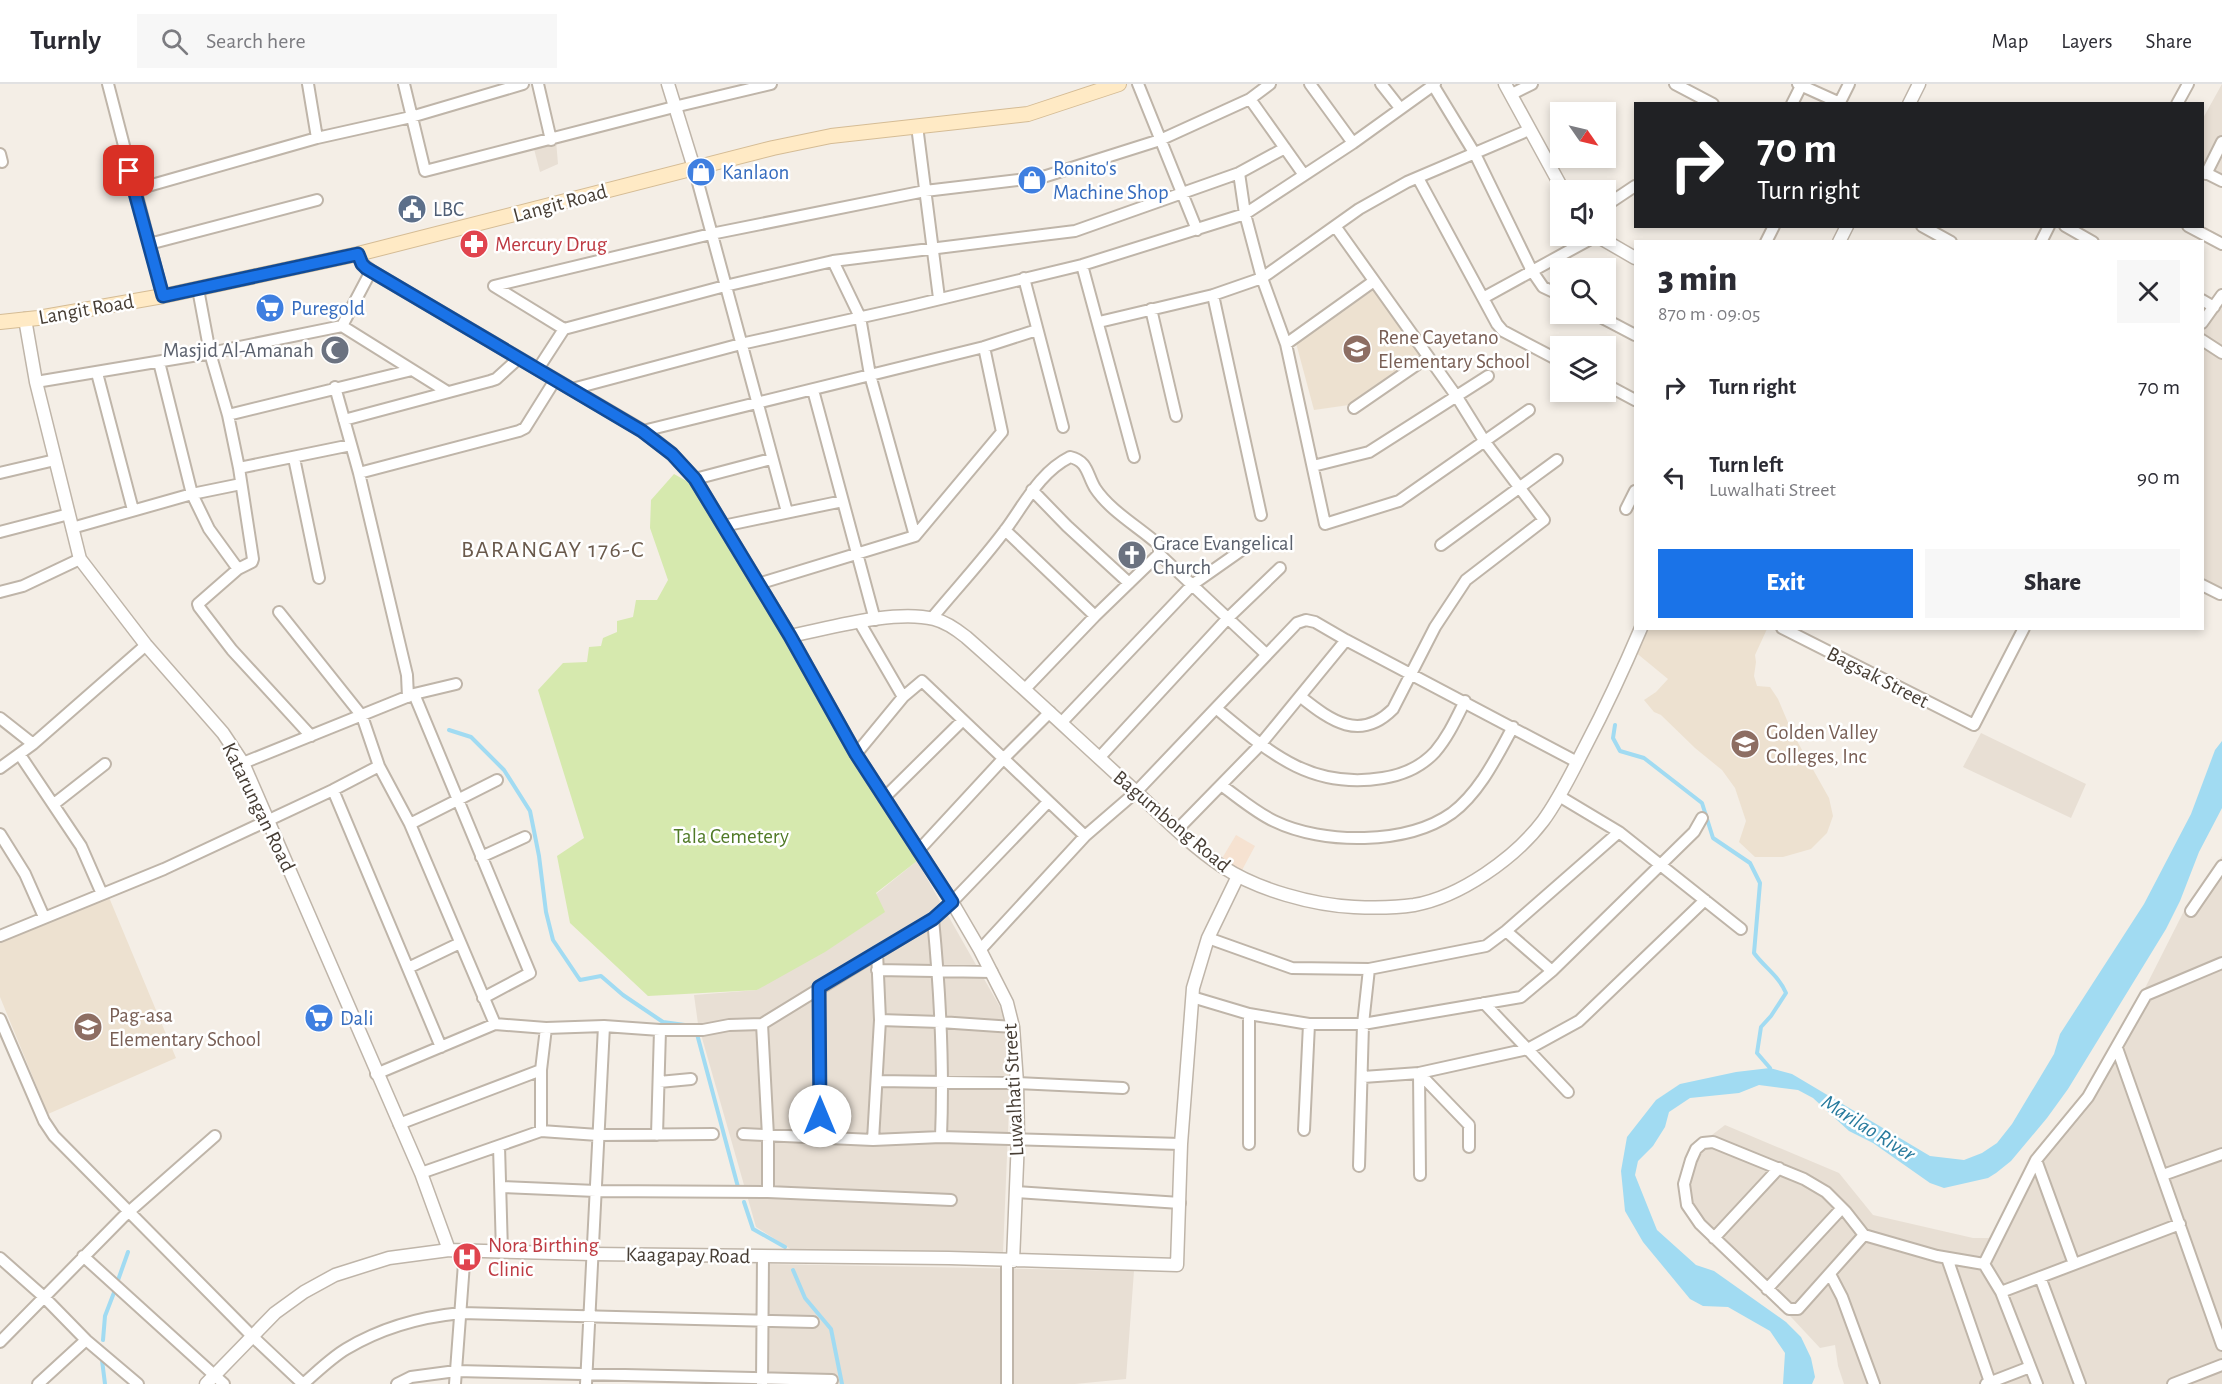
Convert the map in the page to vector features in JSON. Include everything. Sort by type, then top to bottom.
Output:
[{"type":"main road","name":"Langit Road","points":[[0,322],[26,320],[163,296],[358,254],[694,168],[831,136],[1028,114],[1119,84]]},
{"type":"street","points":[[108,84],[163,296]]},
{"type":"street","points":[[308,84],[317,138]]},
{"type":"street","points":[[404,84],[425,171],[551,140],[674,106],[771,84]]},
{"type":"street","points":[[134,190],[317,138],[411,117],[523,84]]},
{"type":"street","points":[[538,84],[551,140]]},
{"type":"street","points":[[668,84],[694,168],[787,512]]},
{"type":"street","points":[[1138,84],[1197,230]]},
{"type":"street","points":[[564,329],[494,286],[711,234],[925,192],[1043,177],[1160,140],[1250,99],[1270,84]]},
{"type":"street","points":[[1310,84],[1353,143]]},
{"type":"street","points":[[1381,84],[1400,108]]},
{"type":"street","points":[[1532,84],[1508,89],[1557,180]]},
{"type":"street","points":[[1676,84],[1690,99]]},
{"type":"street","points":[[1793,102],[1800,84],[1837,102]]},
{"type":"street","points":[[1840,102],[1850,84]]},
{"type":"street","points":[[1910,102],[1919,84]]},
{"type":"street","points":[[2178,102],[2188,84]]},
{"type":"street","points":[[572,389],[741,344],[1082,265],[1245,214],[1353,143],[1434,85],[1475,154],[1532,271],[1543,286],[1550,290]]},
{"type":"street","points":[[1250,99],[1304,174]]},
{"type":"street","points":[[917,126],[939,298]]},
{"type":"street","points":[[1099,322],[1213,295],[1262,278],[1369,204],[1418,178],[1529,130]]},
{"type":"street","points":[[2222,142],[2204,172],[2222,181]]},
{"type":"street","points":[[538,369],[564,329],[725,286],[833,261],[1075,231],[1239,173],[1286,148]]},
{"type":"street","points":[[1239,173],[1245,214],[1262,278],[1286,344],[1325,525],[1399,501],[1529,410]]},
{"type":"street","points":[[1418,178],[1497,324],[1503,332],[1550,356]]},
{"type":"street","points":[[1616,199],[1634,187]]},
{"type":"street","points":[[149,244],[316,200]]},
{"type":"street","points":[[1301,697],[1323,714],[1351,726],[1369,725],[1383,719],[1393,709],[1435,627],[1466,580],[1544,520],[1485,441],[1457,397],[1335,226]]},
{"type":"street","points":[[1926,228],[1947,240]]},
{"type":"street","points":[[2068,228],[2090,240]]},
{"type":"street","points":[[2192,228],[2222,244]]},
{"type":"street","points":[[1483,298],[1578,246]]},
{"type":"street","points":[[1614,246],[1634,257]]},
{"type":"street","name":"Luwalhati Street","points":[[358,254],[362,264],[371,272],[642,431],[672,454],[695,479],[790,636],[856,754],[952,902],[1007,1003],[1013,1027],[1018,1139],[1010,1260]]},
{"type":"street","points":[[833,261],[860,317],[870,375],[915,536]]},
{"type":"street","points":[[1082,265],[1134,457]]},
{"type":"street","points":[[342,326],[371,272]]},
{"type":"street","points":[[1024,278],[1063,427]]},
{"type":"street","points":[[1286,344],[1374,281]]},
{"type":"street","points":[[198,289],[210,353],[228,415],[239,468],[253,559],[198,604],[199,608],[232,650],[311,736]]},
{"type":"street","points":[[1213,295],[1262,515]]},
{"type":"street","points":[[2204,320],[2222,295]]},
{"type":"street","points":[[2204,301],[2214,307]]},
{"type":"street","points":[[1151,309],[1176,416]]},
{"type":"street","name":"Katarungan Road","points":[[26,320],[36,382],[80,560],[146,645],[223,733],[243,763],[376,1074],[421,1173],[449,1250]]},
{"type":"street","points":[[1614,324],[1634,334]]},
{"type":"street","points":[[36,382],[210,353],[342,326],[446,392]]},
{"type":"street","points":[[642,431],[984,347],[1037,330]]},
{"type":"street","points":[[2204,341],[2222,353]]},
{"type":"street","points":[[758,584],[915,536],[1002,432],[984,347]]},
{"type":"street","points":[[1354,408],[1428,357]]},
{"type":"street","points":[[344,420],[490,381],[519,358]]},
{"type":"street","points":[[159,362],[192,494],[208,529],[238,569]]},
{"type":"street","points":[[228,415],[412,370]]},
{"type":"street","points":[[98,373],[133,510]]},
{"type":"street","points":[[1313,466],[1369,452],[1488,376]]},
{"type":"street","points":[[359,473],[519,431],[525,428],[555,380]]},
{"type":"street","points":[[335,387],[359,473],[411,696],[530,973],[483,998]]},
{"type":"street","points":[[813,390],[875,620]]},
{"type":"street","points":[[1616,390],[1634,399]]},
{"type":"street","points":[[239,468],[351,445]]},
{"type":"street","points":[[932,618],[1005,530],[1032,490],[1055,466],[1070,457],[1076,458],[1089,471],[1095,487],[1103,497],[1159,545],[1159,554],[1095,616],[1026,689]]},
{"type":"street","points":[[294,458],[319,578]]},
{"type":"street","points":[[0,473],[55,459]]},
{"type":"street","points":[[695,479],[771,459]]},
{"type":"street","points":[[1441,545],[1557,460]]},
{"type":"street","points":[[72,528],[192,494],[241,484]]},
{"type":"street","points":[[1032,490],[1129,583]]},
{"type":"street","points":[[1626,509],[1634,493]]},
{"type":"street","points":[[723,526],[843,501]]},
{"type":"street","points":[[0,532],[69,514]]},
{"type":"street","points":[[1005,530],[1095,616]]},
{"type":"street","points":[[1061,723],[1192,585],[1246,547]]},
{"type":"street","points":[[1159,554],[1266,654]]},
{"type":"street","points":[[0,592],[23,586],[80,560]]},
{"type":"street","points":[[1099,758],[1228,618],[1280,568]]},
{"type":"street","points":[[2204,586],[2220,594]]},
{"type":"street","points":[[279,612],[362,716],[379,766],[410,824],[495,1024]]},
{"type":"street","name":"Bagumbong Road","points":[[790,636],[899,616],[932,618],[957,629],[1026,689],[1209,857],[1238,876],[1290,895],[1330,904],[1368,908],[1416,904],[1443,896],[1500,862],[1535,831],[1559,796],[1577,762],[1621,676],[1640,630]]},
{"type":"street","points":[[980,950],[1085,836],[1136,792],[1217,709],[1266,654],[1297,623],[1306,620],[1315,622],[1577,762]]},
{"type":"street","points":[[860,623],[903,697]]},
{"type":"street","name":"Bagsak Street","points":[[1786,630],[1974,725],[2023,630]]},
{"type":"street","points":[[1177,830],[1260,745],[1346,640]]},
{"type":"street","points":[[0,768],[21,755],[146,645]]},
{"type":"street","points":[[856,754],[903,697],[922,681],[1085,836]]},
{"type":"street","points":[[243,763],[411,696],[456,684]]},
{"type":"street","points":[[1217,709],[1260,745],[1303,771],[1323,777],[1366,781],[1406,772],[1420,765],[1446,738],[1464,701]]},
{"type":"street","points":[[918,852],[1003,759],[1050,712]]},
{"type":"street","points":[[0,718],[33,744]]},
{"type":"street","points":[[884,798],[962,721]]},
{"type":"street","points":[[1221,785],[1273,821],[1296,830],[1367,838],[1400,832],[1427,826],[1453,812],[1491,766],[1513,727]]},
{"type":"street","points":[[21,755],[81,846],[102,894]]},
{"type":"street","points":[[54,804],[105,764]]},
{"type":"street","points":[[0,936],[164,868],[333,790],[379,766]]},
{"type":"street","points":[[410,824],[497,780]]},
{"type":"street","points":[[333,790],[441,1047]]},
{"type":"street","points":[[1559,796],[1619,832],[1741,929]]},
{"type":"street","points":[[376,1074],[495,1024],[546,1028],[604,1026],[703,1030],[729,1025],[762,1023],[933,919],[1048,801]]},
{"type":"street","points":[[1192,997],[1249,1014],[1309,1024],[1364,1024],[1521,997],[1552,971],[1661,865],[1694,832],[1702,818]]},
{"type":"street","points":[[1208,938],[1292,968],[1369,969],[1486,946],[1619,832]]},
{"type":"street","points":[[0,834],[25,874],[44,917]]},
{"type":"street","points":[[481,857],[525,837]]},
{"type":"street","points":[[2192,910],[2222,866]]},
{"type":"street","points":[[1016,1192],[1180,1203],[1192,997],[1208,938],[1238,876]]},
{"type":"street","points":[[1363,1077],[1419,1073],[1528,1049],[1579,1021],[1706,900]]},
{"type":"street","points":[[933,919],[943,1082],[941,1137]]},
{"type":"street","points":[[1506,931],[1552,971]]},
{"type":"street","points":[[408,968],[460,943]]},
{"type":"street","points":[[873,1140],[880,1020],[877,952]]},
{"type":"street","points":[[1984,1264],[2036,1160],[2088,1097],[2146,995],[2222,963]]},
{"type":"street","points":[[1359,1166],[1364,1024],[1369,969]]},
{"type":"street","points":[[878,970],[992,972]]},
{"type":"street","points":[[819,987],[820,1138]]},
{"type":"street","points":[[1484,1003],[1568,1092]]},
{"type":"street","points":[[1249,1014],[1250,1144]]},
{"type":"street","points":[[0,1019],[44,1121],[54,1136],[252,1336],[303,1384],[345,1349],[394,1326],[439,1315],[461,1313],[763,1323],[813,1322]]},
{"type":"street","points":[[880,1020],[1013,1027]]},
{"type":"street","points":[[762,1023],[768,1136],[768,1192]]},
{"type":"street","points":[[1304,1130],[1309,1024]]},
{"type":"street","points":[[586,1379],[604,1026]]},
{"type":"street","points":[[541,1131],[541,1070],[546,1028]]},
{"type":"street","points":[[657,1135],[660,1030]]},
{"type":"street","points":[[2117,1048],[2222,1345]]},
{"type":"street","points":[[399,1124],[541,1070]]},
{"type":"street","points":[[1419,1073],[1469,1125],[1469,1147]]},
{"type":"street","points":[[1419,1073],[1420,1175]]},
{"type":"street","points":[[659,1082],[691,1079]]},
{"type":"street","points":[[877,1081],[1017,1083],[1123,1088]]},
{"type":"street","points":[[421,1173],[541,1131],[598,1135],[713,1134]]},
{"type":"street","points":[[743,1134],[873,1140],[941,1137],[1182,1144]]},
{"type":"street","points":[[0,1341],[129,1212],[215,1136]]},
{"type":"street","points":[[1864,1235],[1798,1309],[1789,1309],[1700,1224],[1687,1205],[1684,1184],[1696,1149],[1703,1143],[1713,1142],[1804,1179],[1826,1192],[1864,1235],[1947,1258],[1984,1264],[2001,1292],[2037,1384]]},
{"type":"street","points":[[499,1146],[502,1187],[502,1252]]},
{"type":"street","points":[[2163,1175],[2222,1154]]},
{"type":"street","points":[[2036,1160],[2074,1264]]},
{"type":"street","points":[[1714,1238],[1779,1168]]},
{"type":"street","points":[[502,1187],[596,1191],[768,1192],[951,1200]]},
{"type":"street","name":"Kaagapay Road","points":[[215,1381],[252,1336],[275,1314],[304,1292],[334,1275],[389,1258],[465,1250],[592,1254],[950,1258],[1177,1265],[1180,1203]]},
{"type":"street","points":[[1767,1289],[1842,1208]]},
{"type":"street","points":[[2001,1292],[2180,1224]]},
{"type":"street","points":[[455,1384],[465,1250]]},
{"type":"street","points":[[83,1256],[215,1381]]},
{"type":"street","points":[[762,1382],[764,1256]]},
{"type":"street","points":[[0,1258],[44,1297],[86,1340],[138,1384]]},
{"type":"street","points":[[1947,1258],[1988,1383],[2030,1367]]},
{"type":"street","points":[[1007,1384],[1010,1260]]},
{"type":"street","points":[[1830,1274],[1842,1297],[1874,1384]]},
{"type":"street","points":[[2040,1277],[2080,1384]]},
{"type":"street","points":[[38,1384],[86,1340]]},
{"type":"street","points":[[2173,1384],[2222,1365]]},
{"type":"street","points":[[397,1384],[411,1377],[456,1371],[586,1379],[762,1382],[832,1380]]},
{"type":"shaded area","points":[[2222,84],[2222,178],[2204,169],[2204,116]]},
{"type":"shaded area","points":[[556,140],[558,164],[540,172],[534,149]]},
{"type":"shaded area","name":"Rene Cayetano Elementary School","points":[[1375,289],[1421,355],[1363,403],[1314,410],[1296,343]]},
{"type":"shaded area","points":[[2222,302],[2222,594],[2204,584],[2204,325]]},
{"type":"shaded area","name":"Golden Valley Colleges, Inc","points":[[1646,630],[1767,630],[1755,655],[1754,676],[1757,686],[1770,687],[1778,699],[1792,732],[1829,798],[1833,816],[1827,833],[1811,849],[1783,857],[1755,857],[1739,842],[1746,821],[1735,788],[1722,770],[1661,715],[1654,712],[1644,700],[1656,692],[1668,679],[1634,651]]},
{"type":"shaded area","points":[[1981,733],[2086,784],[2071,818],[1963,767]]},
{"type":"shaded area","points":[[1236,835],[1255,846],[1241,872],[1221,860]]},
{"type":"shaded area","points":[[2222,856],[2222,1384],[1844,1384],[1835,1345],[1820,1348],[1711,1240],[1683,1205],[1695,1148],[1725,1125],[1839,1173],[1873,1215],[1973,1238],[1989,1238],[2031,1159],[2084,1095],[2142,994],[2186,907]]},
{"type":"shaded area","points":[[917,861],[1004,1014],[1011,1058],[1003,1253],[792,1250],[756,1227],[698,1024],[694,995],[757,990]]},
{"type":"shaded area","name":"Pag-asa Elementary School","points":[[108,895],[176,1058],[48,1114],[0,997],[0,943]]},
{"type":"shaded area","points":[[770,1264],[1134,1271],[1126,1379],[1075,1384],[764,1384]]},
{"type":"green space","name":"Tala Cemetery","points":[[674,474],[692,484],[917,861],[876,893],[885,912],[825,952],[757,990],[648,996],[570,923],[557,856],[584,838],[538,690],[563,663],[587,662],[589,647],[601,646],[603,638],[617,632],[617,621],[633,617],[636,600],[657,600],[668,580],[650,528],[651,500]]},
{"type":"water","name":"Marilao River","points":[[2222,741],[2222,808],[2199,852],[2180,901],[2166,929],[2068,1089],[2011,1161],[1996,1173],[1988,1178],[1944,1188],[1930,1183],[1873,1143],[1849,1131],[1813,1098],[1798,1090],[1759,1085],[1739,1093],[1690,1098],[1669,1112],[1665,1127],[1653,1146],[1638,1161],[1635,1175],[1657,1230],[1696,1265],[1714,1271],[1786,1322],[1801,1337],[1811,1358],[1815,1377],[1812,1384],[1783,1384],[1785,1353],[1770,1331],[1728,1307],[1703,1306],[1690,1299],[1643,1242],[1625,1211],[1621,1171],[1627,1137],[1656,1100],[1680,1084],[1736,1072],[1770,1068],[1792,1074],[1930,1156],[1964,1160],[1982,1153],[1997,1143],[2012,1124],[2054,1054],[2060,1034],[2144,904],[2191,814],[2215,750]]},
{"type":"waterway","points":[[1615,725],[1613,738],[1620,751],[1644,758],[1702,803],[1713,838],[1750,863],[1760,883],[1754,953],[1786,993],[1761,1027],[1757,1053],[1770,1068]]},
{"type":"waterway","points":[[449,730],[471,737],[504,770],[530,811],[539,856],[546,912],[553,940],[580,980],[601,976],[623,995],[663,1022],[692,1026]]},
{"type":"waterway","points":[[697,1034],[738,1187]]},
{"type":"waterway","points":[[744,1202],[753,1229],[785,1247]]},
{"type":"waterway","points":[[117,1283],[128,1252]]},
{"type":"waterway","points":[[793,1270],[805,1298],[831,1329],[842,1384]]},
{"type":"waterway","points":[[103,1340],[105,1316],[115,1290]]},
{"type":"waterway","points":[[102,1360],[105,1384]]},
{"type":"place","name":"Kanlaon","points":[[701,172]]},
{"type":"place","name":"Ronito's Machine Shop","points":[[1032,180]]},
{"type":"place","name":"LBC","points":[[412,209]]},
{"type":"place","name":"Mercury Drug","points":[[474,244]]},
{"type":"place","name":"Puregold","points":[[270,308]]},
{"type":"place","name":"Rene Cayetano Elementary School","points":[[1357,349]]},
{"type":"place","name":"Masjid Al-Amanah","points":[[335,350]]},
{"type":"place","name":"Grace Evangelical Church","points":[[1132,555]]},
{"type":"place","name":"Golden Valley Colleges, Inc","points":[[1745,744]]},
{"type":"place","name":"Dali","points":[[319,1018]]},
{"type":"place","name":"Pag-asa Elementary School","points":[[88,1027]]},
{"type":"place","name":"Nora Birthing Clinic","points":[[467,1257]]},
{"type":"district","name":"BARANGAY 176-C","points":[[553,549]]},
{"type":"route","points":[[129,171],[163,296],[358,254],[359,260],[366,268],[642,431],[672,454],[695,479],[790,636],[856,754],[952,902],[933,919],[819,987],[820,1116]]}]
